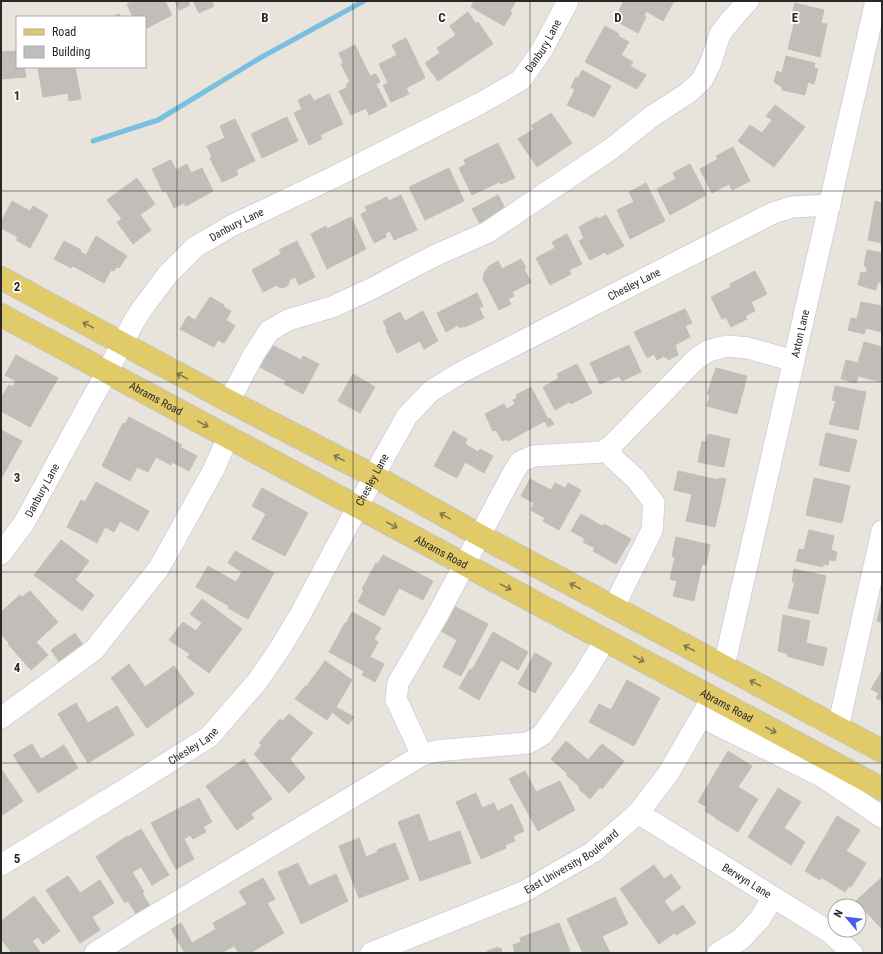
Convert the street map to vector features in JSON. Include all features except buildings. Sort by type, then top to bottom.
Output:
[{"type":"main road","points":[[1,278],[229,401],[374,476],[479,535],[882,751]]},
{"type":"main road","name":"Abrams Road","points":[[1,315],[882,789]]},
{"type":"main road","points":[[712,698],[724,666]]},
{"type":"street","name":"Danbury Lane","points":[[1,554],[24,523],[141,310],[168,274],[195,247],[233,225],[332,178],[479,104],[521,80],[542,50],[568,1]]},
{"type":"street","points":[[229,401],[254,354],[269,331],[288,320],[332,307],[371,289],[434,256],[488,232],[611,149],[651,118],[688,93],[702,80],[711,62],[720,34],[730,20],[748,1]]},
{"type":"street","name":"Axton Lane","points":[[724,666],[876,1]]},
{"type":"street","name":"Chesley Lane","points":[[1,865],[209,737],[256,683],[279,650],[300,615],[407,416],[431,391],[460,373],[773,213],[792,207],[830,205]]},
{"type":"street","points":[[422,755],[396,699],[398,683],[436,618],[479,535],[520,462],[533,456],[602,452],[610,447],[695,360],[708,351],[727,346],[748,348],[794,361]]},
{"type":"street","points":[[1,718],[94,650],[99,644],[159,568],[214,469],[228,437]]},
{"type":"street","points":[[610,447],[613,458],[636,479],[654,503],[652,530],[614,608]]},
{"type":"street","points":[[838,728],[882,531]]},
{"type":"street","points":[[95,953],[422,755],[436,751],[528,743],[542,735],[584,675],[605,640]]},
{"type":"street","name":"East University Boulevard","points":[[371,953],[523,892],[593,852],[638,813],[668,774],[712,698]]},
{"type":"street","points":[[702,717],[822,777],[882,817]]},
{"type":"street","name":"Berwyn Lane","points":[[638,813],[831,933],[852,953]]},
{"type":"street","points":[[718,953],[745,935],[760,919],[773,897]]},
{"type":"waterway","points":[[93,141],[158,120],[260,58],[364,1]]}]
